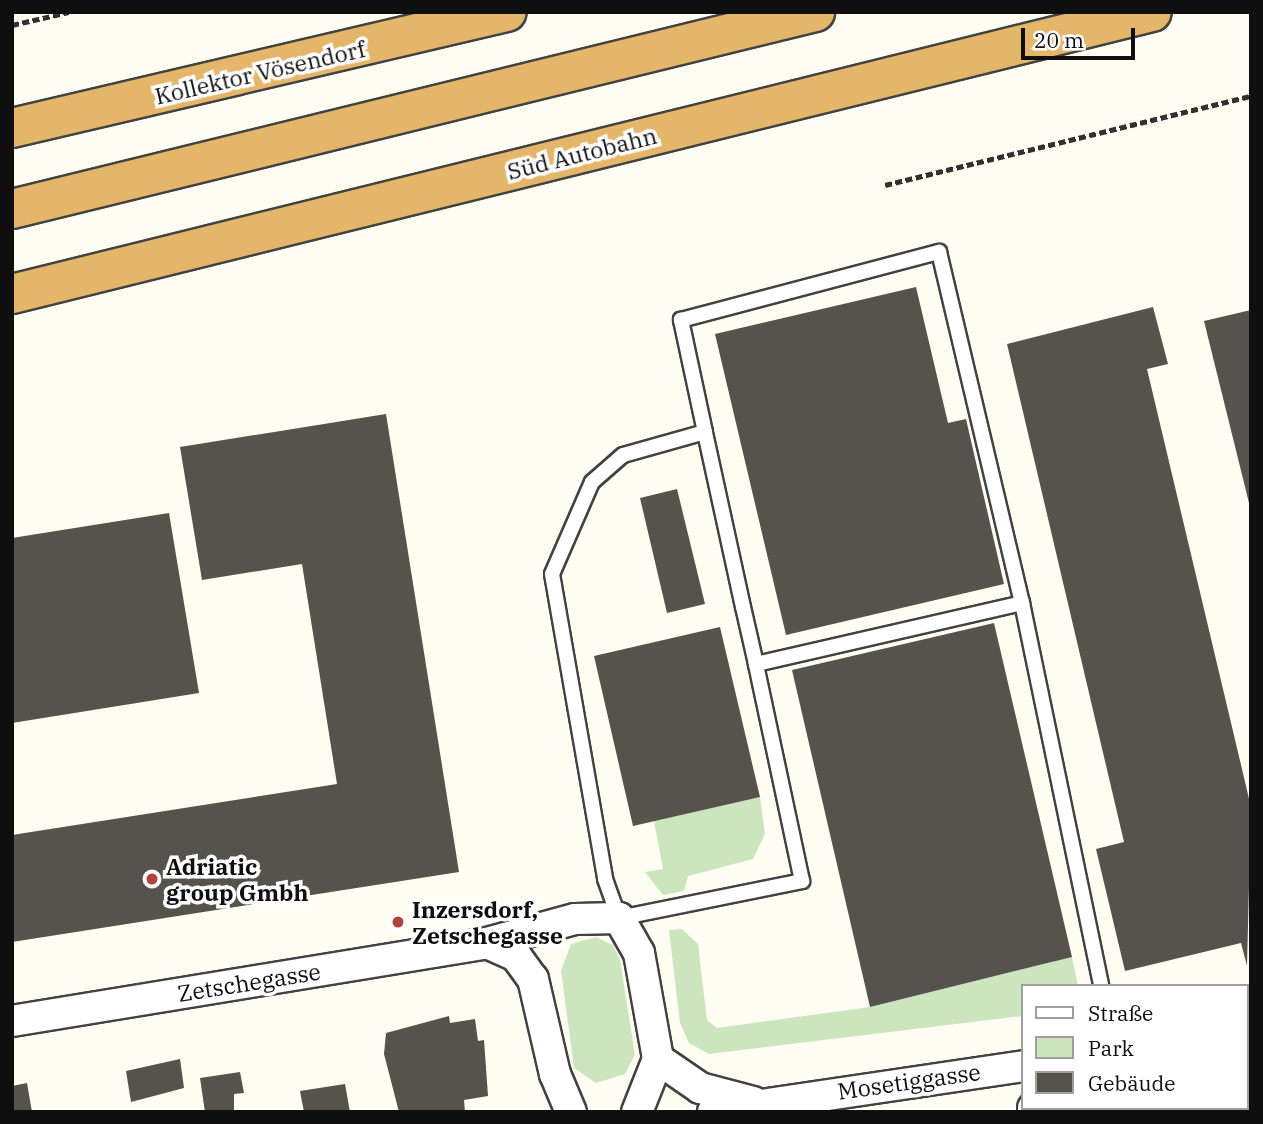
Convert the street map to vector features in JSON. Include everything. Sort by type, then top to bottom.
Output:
[{"type":"highway","name":"Kollektor Vösendorf","points":[[12,128],[507,12]]},
{"type":"highway","points":[[12,209],[815,12]]},
{"type":"highway","name":"Süd Autobahn","points":[[12,294],[1152,12]]},
{"type":"street","name":"Zetschegasse","points":[[12,1021],[487,943],[575,919],[619,918]]},
{"type":"street","points":[[619,918],[639,953],[657,1059],[637,1112]]},
{"type":"street","points":[[487,943],[516,956],[533,979],[559,1104]]},
{"type":"street","name":"Mosetiggasse","points":[[657,1059],[700,1088],[753,1102]]},
{"type":"street","name":"Mosetiggasse","points":[[713,1112],[753,1102],[1021,1066]]},
{"type":"lane","points":[[705,432],[623,455],[592,482],[552,574],[605,879],[619,918],[802,881],[681,320],[939,252],[1022,604],[1101,984]]},
{"type":"lane","points":[[756,664],[1022,604]]},
{"type":"path","points":[[12,25],[69,12]]},
{"type":"path","points":[[885,184],[1251,96]]},
{"type":"green space","points":[[760,797],[765,834],[753,859],[688,876],[684,891],[663,895],[645,872],[663,869],[654,821]]},
{"type":"green space","points":[[682,929],[698,944],[707,1020],[717,1028],[870,1007],[1072,957],[1078,984],[1021,984],[1021,1016],[709,1054],[689,1043],[680,1023],[669,930]]},
{"type":"green space","points":[[596,937],[613,945],[620,960],[635,1055],[625,1074],[596,1083],[574,1068],[561,971],[571,944]]},
{"type":"building","points":[[916,287],[948,423],[966,419],[1004,584],[786,635],[715,334]]},
{"type":"building","points":[[1153,307],[1168,364],[1147,369],[1251,807],[1247,966],[1241,943],[1125,971],[1096,849],[1124,842],[1007,344]]},
{"type":"building","points":[[1251,310],[1251,507],[1250,507],[1204,321]]},
{"type":"building","points":[[386,414],[459,872],[12,942],[12,835],[337,784],[302,564],[202,580],[180,447]]},
{"type":"building","points":[[677,489],[705,604],[667,613],[640,498]]},
{"type":"building","points":[[169,513],[199,693],[12,723],[12,538]]},
{"type":"building","points":[[994,623],[1072,957],[870,1007],[792,670]]},
{"type":"building","points":[[720,627],[760,797],[633,826],[594,656]]},
{"type":"building","points":[[449,1016],[450,1023],[475,1019],[478,1041],[484,1040],[488,1096],[464,1100],[465,1112],[399,1112],[384,1054],[386,1033]]},
{"type":"building","points":[[180,1059],[184,1088],[131,1102],[126,1071]]},
{"type":"building","points":[[240,1072],[244,1093],[234,1094],[234,1112],[205,1112],[200,1078]]},
{"type":"building","points":[[27,1083],[32,1112],[12,1112],[12,1086]]},
{"type":"building","points":[[345,1084],[350,1112],[304,1112],[300,1091]]},
{"type":"place","name":"Adriatic group Gmbh","points":[[152,879]]},
{"type":"place","name":"Inzersdorf, Zetschegasse","points":[[398,922]]}]
